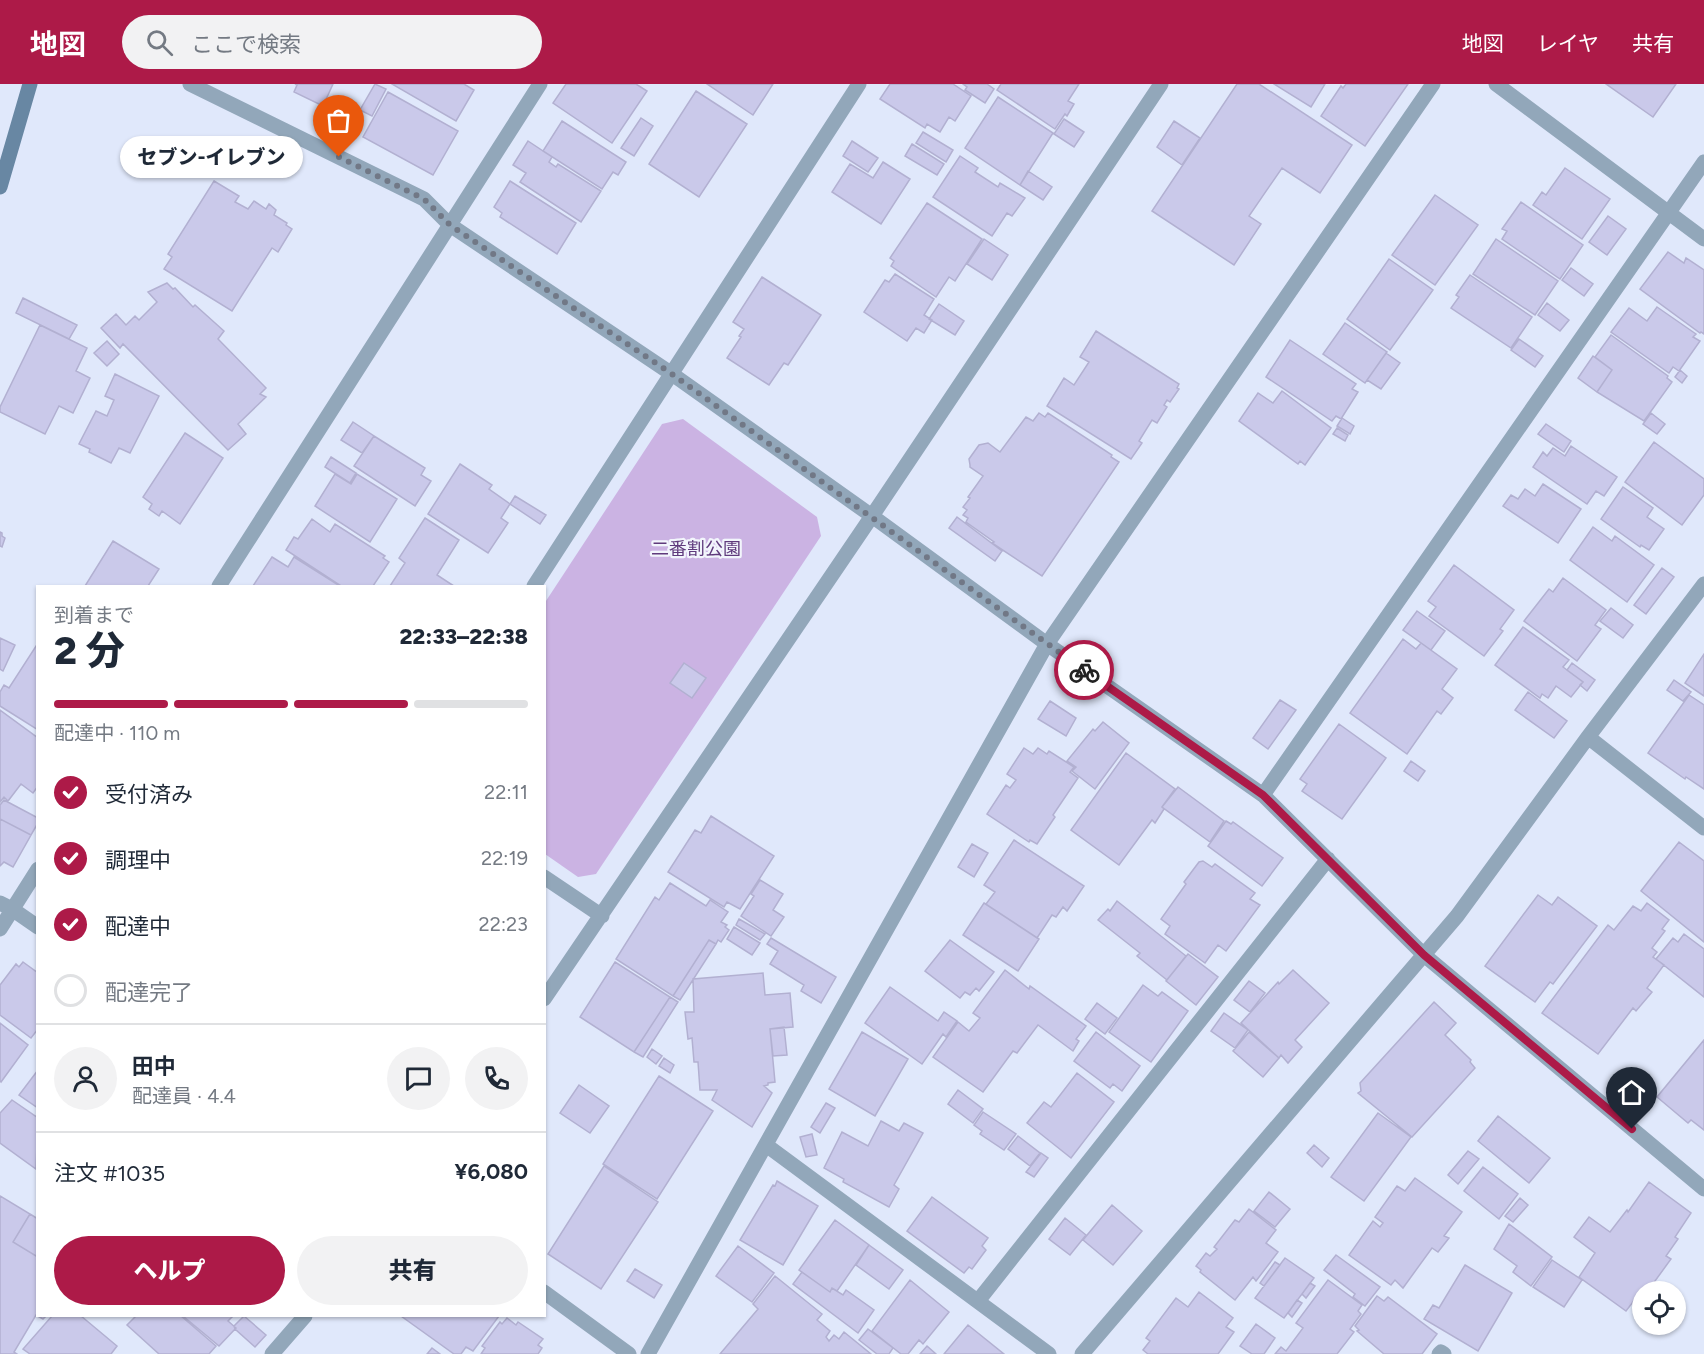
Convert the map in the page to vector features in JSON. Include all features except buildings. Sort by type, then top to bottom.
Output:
[{"type":"street","points":[[0,187],[30,84]]},
{"type":"street","points":[[190,84],[424,199],[450,225],[672,374],[1047,644],[1263,795],[1424,955],[1704,1190]]},
{"type":"street","points":[[220,585],[540,84]]},
{"type":"street","points":[[535,585],[859,84]]},
{"type":"street","points":[[546,996],[872,516],[1161,84]]},
{"type":"street","points":[[648,1354],[1047,644],[1433,84]]},
{"type":"street","points":[[1496,84],[1704,239]]},
{"type":"street","points":[[1263,795],[1704,162]]},
{"type":"street","points":[[1082,1354],[1457,916],[1704,584]]},
{"type":"street","points":[[1588,737],[1704,828]]},
{"type":"street","points":[[978,1301],[1328,859]]},
{"type":"street","points":[[0,929],[6,906],[36,871]]},
{"type":"street","points":[[546,878],[602,916]]},
{"type":"street","points":[[6,906],[36,926]]},
{"type":"street","points":[[766,1145],[1049,1354]]},
{"type":"street","points":[[546,1293],[629,1354]]},
{"type":"street","points":[[272,1354],[304,1317]]},
{"type":"street","points":[[1439,1354],[1441,1352],[1444,1354]]},
{"type":"green space","name":"二番割公園","points":[[683,419],[817,517],[821,536],[596,874],[578,877],[546,855],[546,601],[662,424]]},
{"type":"way so far","points":[[339,157],[424,199],[450,225],[672,374],[1084,670]]},
{"type":"place","name":"セブン-イレブン","points":[[339,157]]},
{"type":"route","points":[[1084,670],[1263,795],[1424,955],[1632,1129]]}]
